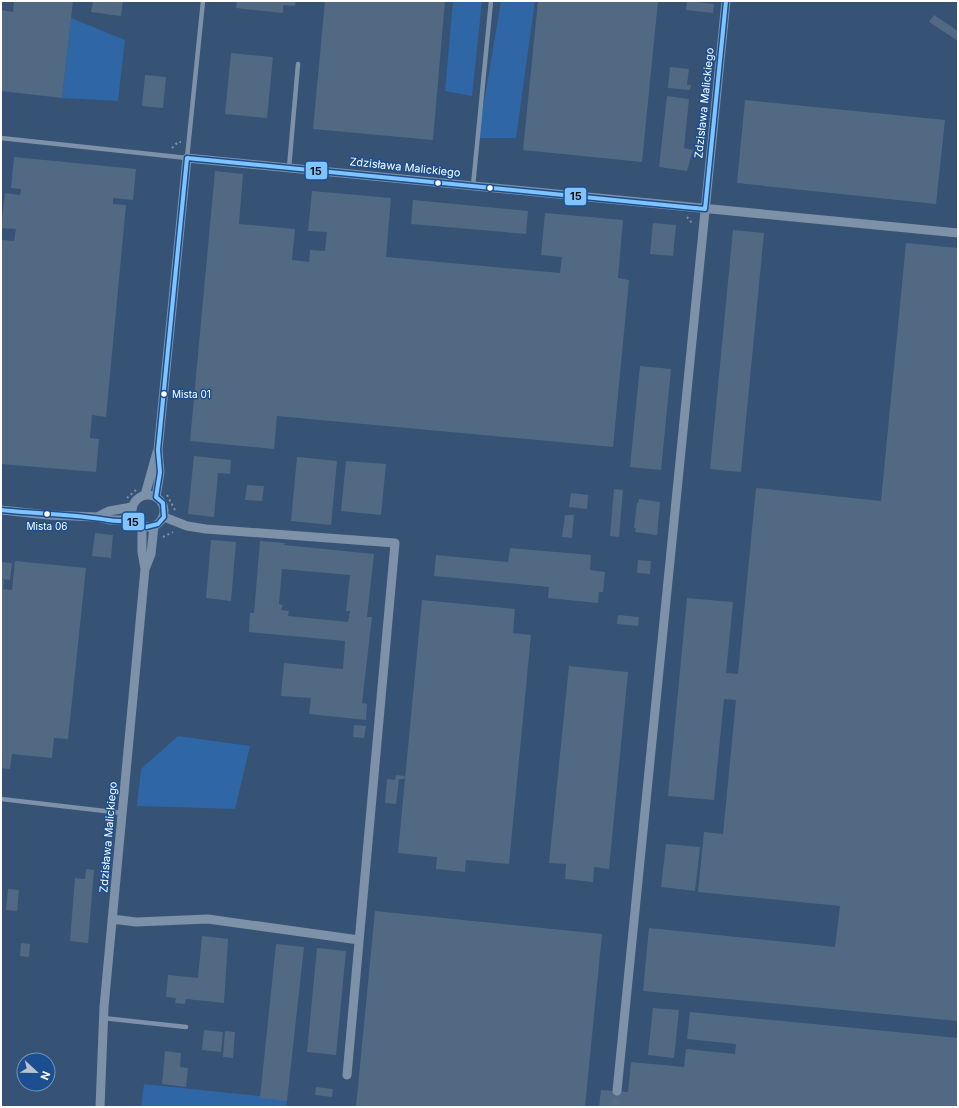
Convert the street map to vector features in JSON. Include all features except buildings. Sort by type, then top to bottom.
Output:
[{"type":"street","name":"Zdzisława Malickiego","points":[[187,158],[705,209],[726,1]]},
{"type":"street","points":[[134,520],[132,507],[137,500],[145,495],[158,450],[187,158]]},
{"type":"street","points":[[617,1091],[705,209],[958,233]]},
{"type":"street","points":[[156,497],[160,472],[158,450]]},
{"type":"street","points":[[1,510],[48,515],[97,517],[109,520],[134,520],[142,526],[154,526],[164,517],[165,512],[163,504],[156,497],[145,495]]},
{"type":"street","points":[[97,517],[109,511],[132,507]]},
{"type":"street","points":[[164,517],[187,526],[206,529],[395,543],[347,1075]]},
{"type":"street","name":"Zdzisława Malickiego","points":[[100,1107],[103,1018],[145,569],[142,552],[142,526]]},
{"type":"street","name":"Zdzisława Malickiego","points":[[145,569],[151,554],[154,526]]},
{"type":"street","points":[[112,918],[136,922],[208,919],[359,940]]},
{"type":"lane","points":[[1,138],[187,158],[203,1]]},
{"type":"lane","points":[[473,186],[491,1]]},
{"type":"lane","points":[[289,168],[298,64]]},
{"type":"lane","points":[[1,799],[122,813]]},
{"type":"lane","points":[[103,1018],[186,1026]]},
{"type":"shaded area","points":[[453,1],[482,1],[472,96],[445,91]]},
{"type":"shaded area","points":[[501,1],[535,1],[516,138],[478,138]]},
{"type":"shaded area","points":[[71,18],[125,40],[118,101],[62,98]]},
{"type":"shaded area","points":[[178,736],[250,746],[235,809],[137,806],[141,769]]},
{"type":"shaded area","points":[[144,1084],[287,1099],[286,1107],[141,1107]]},
{"type":"tunnel","points":[[615,1107],[617,1091]]},
{"type":"transit line","name":"15","points":[[705,209],[726,1]]},
{"type":"transit line","name":"15","points":[[187,158],[705,209]]},
{"type":"transit line","name":"15","points":[[1,510],[82,516],[114,521],[131,521],[146,527],[158,524],[164,517],[163,503],[156,497],[160,472],[158,450],[187,158]]},
{"type":"place","name":"Mista 01","points":[[164,394]]},
{"type":"place","name":"Mista 06","points":[[47,514]]}]
